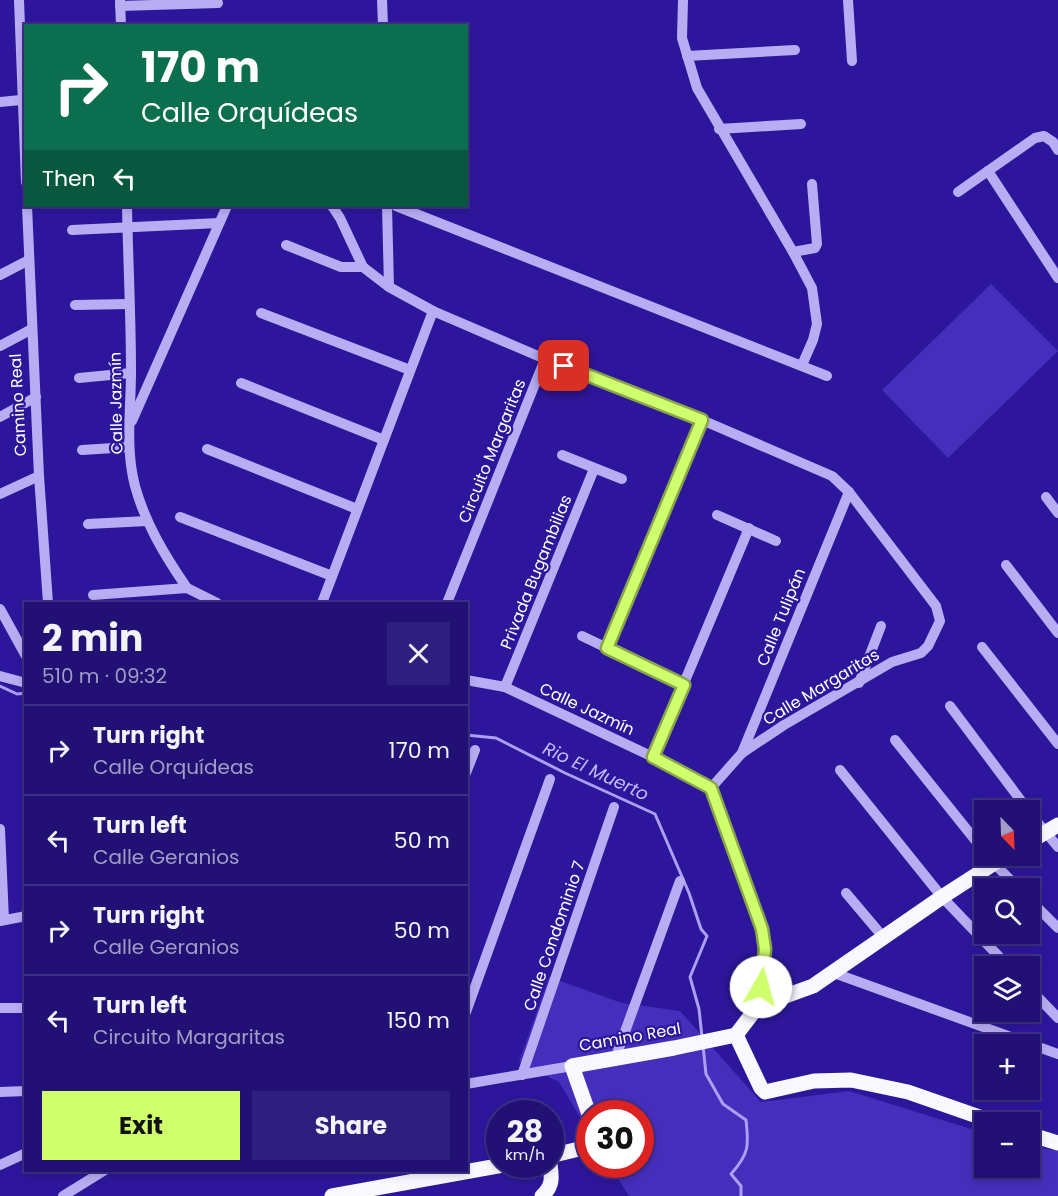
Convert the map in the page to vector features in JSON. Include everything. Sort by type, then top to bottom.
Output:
[{"type":"main road","points":[[974,1115],[908,1092],[851,1080],[813,1081],[765,1092],[760,1088],[732,1036],[758,1006],[805,990],[834,973],[942,897],[978,866]]},
{"type":"main road","name":"Camino Real","points":[[573,1066],[732,1036]]},
{"type":"main road","points":[[573,1066],[584,1100]]},
{"type":"main road","points":[[1040,1137],[1058,1143]]},
{"type":"main road","points":[[335,1196],[370,1193],[486,1169]]},
{"type":"main road","points":[[542,1196],[551,1186],[552,1178]]},
{"type":"street","points":[[19,0],[24,149]]},
{"type":"street","points":[[382,0],[383,24]]},
{"type":"street","points":[[682,0],[682,38],[696,88],[812,288],[817,324],[802,365]]},
{"type":"street","points":[[849,0],[852,61]]},
{"type":"street","points":[[121,24],[120,3],[218,3]]},
{"type":"street","points":[[687,56],[795,50]]},
{"type":"street","points":[[0,102],[21,100]]},
{"type":"street","points":[[719,129],[801,124]]},
{"type":"street","points":[[958,192],[1035,138],[1044,136],[1053,142],[1058,150]]},
{"type":"street","points":[[988,171],[1058,278]]},
{"type":"street","points":[[793,252],[815,248],[812,184]]},
{"type":"street","name":"Camino Real","points":[[27,207],[39,476],[48,602]]},
{"type":"street","name":"Calle Jazmín","points":[[126,207],[131,373],[129,447],[135,485],[147,522],[164,554],[187,588]]},
{"type":"street","points":[[129,426],[227,207]]},
{"type":"street","points":[[333,207],[363,267],[388,287],[433,311],[702,420],[832,477],[849,492]]},
{"type":"street","points":[[387,207],[388,287]]},
{"type":"street","points":[[399,207],[827,376]]},
{"type":"street","points":[[72,230],[219,223]]},
{"type":"street","points":[[286,245],[341,267],[363,267]]},
{"type":"street","points":[[0,275],[29,260]]},
{"type":"street","points":[[75,305],[129,304]]},
{"type":"street","points":[[322,602],[433,311]]},
{"type":"street","points":[[261,313],[410,370]]},
{"type":"street","points":[[0,346],[32,329]]},
{"type":"street","name":"Circuito Margaritas","points":[[447,602],[545,358]]},
{"type":"street","points":[[79,378],[131,373]]},
{"type":"street","points":[[241,383],[384,440]]},
{"type":"street","points":[[0,417],[36,397]]},
{"type":"street","points":[[607,648],[702,420]]},
{"type":"street","points":[[82,450],[129,447]]},
{"type":"street","points":[[207,449],[357,509]]},
{"type":"street","points":[[562,455],[622,479]]},
{"type":"street","name":"Privada Bugambilias","points":[[505,687],[594,468]]},
{"type":"street","points":[[0,494],[39,476]]},
{"type":"street","name":"Calle Margaritas","points":[[711,788],[742,753],[783,725],[892,662],[921,653],[928,646],[940,621],[939,613],[849,492]]},
{"type":"street","name":"Calle Tulipán","points":[[742,753],[849,492]]},
{"type":"street","points":[[1046,497],[1058,513]]},
{"type":"street","points":[[717,515],[776,541]]},
{"type":"street","points":[[180,517],[332,576]]},
{"type":"street","points":[[88,524],[147,522]]},
{"type":"street","points":[[653,757],[749,528]]},
{"type":"street","points":[[1006,565],[1058,633]]},
{"type":"street","points":[[93,595],[187,588],[215,602]]},
{"type":"street","points":[[0,609],[24,652]]},
{"type":"street","points":[[859,683],[881,626]]},
{"type":"street","points":[[582,636],[684,685]]},
{"type":"street","points":[[982,647],[1058,744]]},
{"type":"street","points":[[0,676],[24,682]]},
{"type":"street","name":"Calle Jazmín","points":[[468,680],[505,687],[653,757],[711,788]]},
{"type":"street","points":[[950,706],[1020,800]]},
{"type":"street","points":[[895,740],[974,839]]},
{"type":"street","points":[[468,768],[475,750]]},
{"type":"street","points":[[840,770],[942,897],[998,956]]},
{"type":"street","points":[[468,1006],[550,779]]},
{"type":"street","points":[[711,788],[762,929],[765,949],[758,1006]]},
{"type":"street","name":"Calle Condominio 7","points":[[522,1075],[614,807]]},
{"type":"street","points":[[0,829],[2,920],[24,916]]},
{"type":"street","points":[[1051,829],[1058,847]]},
{"type":"street","points":[[997,866],[1008,878]]},
{"type":"street","points":[[615,1059],[680,881]]},
{"type":"street","points":[[846,893],[884,938]]},
{"type":"street","points":[[1040,910],[1058,928]]},
{"type":"street","points":[[834,973],[1058,1054]]},
{"type":"street","points":[[1040,999],[1058,1018]]},
{"type":"street","points":[[0,1008],[24,1008]]},
{"type":"street","name":"Camino Real","points":[[468,1084],[573,1066]]},
{"type":"street","points":[[0,1092],[24,1091]]},
{"type":"street","points":[[0,1165],[24,1154]]},
{"type":"street","points":[[63,1196],[102,1172]]},
{"type":"shaded area","points":[[991,284],[1058,351],[948,458],[882,390]]},
{"type":"shaded area","points":[[549,977],[622,1003],[680,1011],[761,1102],[849,1091],[974,1130],[974,1178],[1040,1178],[1040,1148],[1058,1151],[1058,1196],[629,1196],[618,1178],[654,1178],[654,1100],[576,1100],[576,1110],[559,1082],[519,1062]]},
{"type":"waterway","name":"Rio El Muerto","points":[[0,686],[17,694],[24,693]]},
{"type":"waterway","name":"Rio El Muerto","points":[[468,735],[496,738],[565,773],[655,814],[689,893],[701,929],[707,936],[690,977],[699,1009],[702,1037]]},
{"type":"waterway","name":"Rio El Muerto","points":[[703,1046],[706,1074],[723,1104],[746,1120],[746,1149],[741,1161],[731,1174],[741,1186],[741,1196]]},
{"type":"route","points":[[564,366],[702,420],[607,648],[684,685],[653,757],[711,788],[762,929],[765,949],[761,987]]}]
